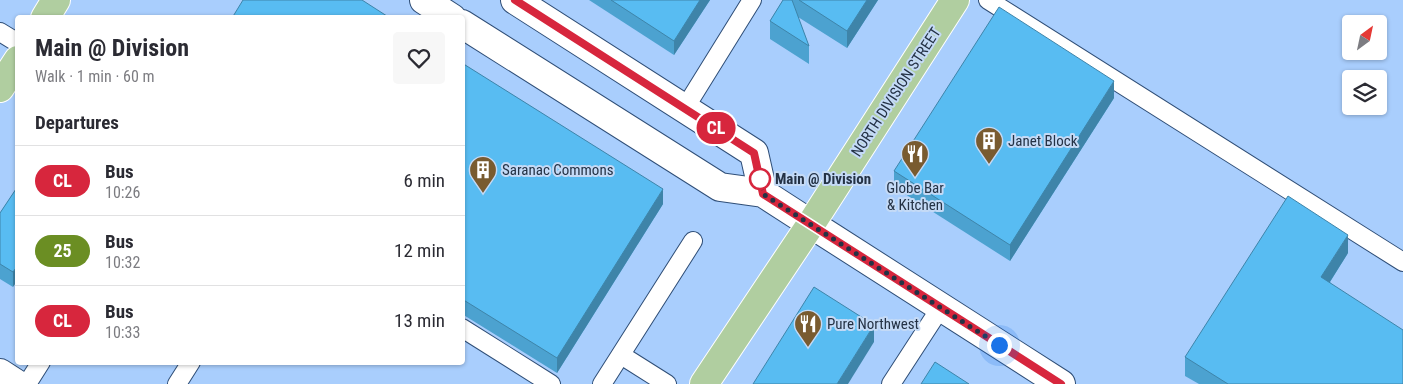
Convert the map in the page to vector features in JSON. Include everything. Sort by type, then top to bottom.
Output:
[{"type":"main road","points":[[47,15],[56,0]]},
{"type":"main road","points":[[424,0],[447,15]]},
{"type":"main road","points":[[515,0],[754,153],[763,194]]},
{"type":"main road","name":"NORTH DIVISION STREET","points":[[704,384],[811,224],[955,0]]},
{"type":"main road","points":[[465,26],[720,187],[763,194],[1061,384]]},
{"type":"main road","points":[[0,88],[15,65]]},
{"type":"main road","points":[[0,373],[17,384]]},
{"type":"lane","points":[[685,108],[752,0]]},
{"type":"lane","points":[[988,0],[1403,262]]},
{"type":"lane","points":[[0,32],[15,41]]},
{"type":"lane","points":[[602,384],[693,241]]},
{"type":"lane","points":[[891,384],[941,307]]},
{"type":"lane","points":[[465,330],[551,384]]},
{"type":"lane","points":[[621,355],[667,384]]},
{"type":"lane","points":[[27,384],[39,365]]},
{"type":"lane","points":[[177,384],[189,365]]},
{"type":"building","points":[[243,0],[362,0],[385,15],[234,15]]},
{"type":"building","points":[[611,0],[700,0],[674,41]]},
{"type":"building","points":[[783,0],[792,0],[809,46],[770,21]]},
{"type":"building","points":[[799,0],[867,0],[847,31]]},
{"type":"building","points":[[999,7],[1114,81],[1010,245],[894,171]]},
{"type":"building","points":[[465,65],[663,189],[557,358],[465,301]]},
{"type":"building","points":[[15,190],[15,269],[13,272],[0,264],[0,213]]},
{"type":"building","points":[[1288,196],[1348,235],[1321,277],[1403,330],[1403,384],[1228,384],[1185,357]]},
{"type":"building","points":[[814,287],[874,325],[837,384],[753,384]]},
{"type":"building","points":[[935,362],[969,384],[921,384]]},
{"type":"bus line","name":"CL","points":[[515,0],[754,153],[763,194],[1061,384]]},
{"type":"place","name":"Janet Block","points":[[989,165]]},
{"type":"place","name":"Globe Bar & Kitchen","points":[[915,178]]},
{"type":"place","name":"Main @ Division","points":[[760,179]]},
{"type":"place","name":"Saranac Commons","points":[[483,194]]},
{"type":"place","name":"Pure Northwest","points":[[808,348]]},
{"type":"route","points":[[760,179],[763,194],[999,345]]}]
